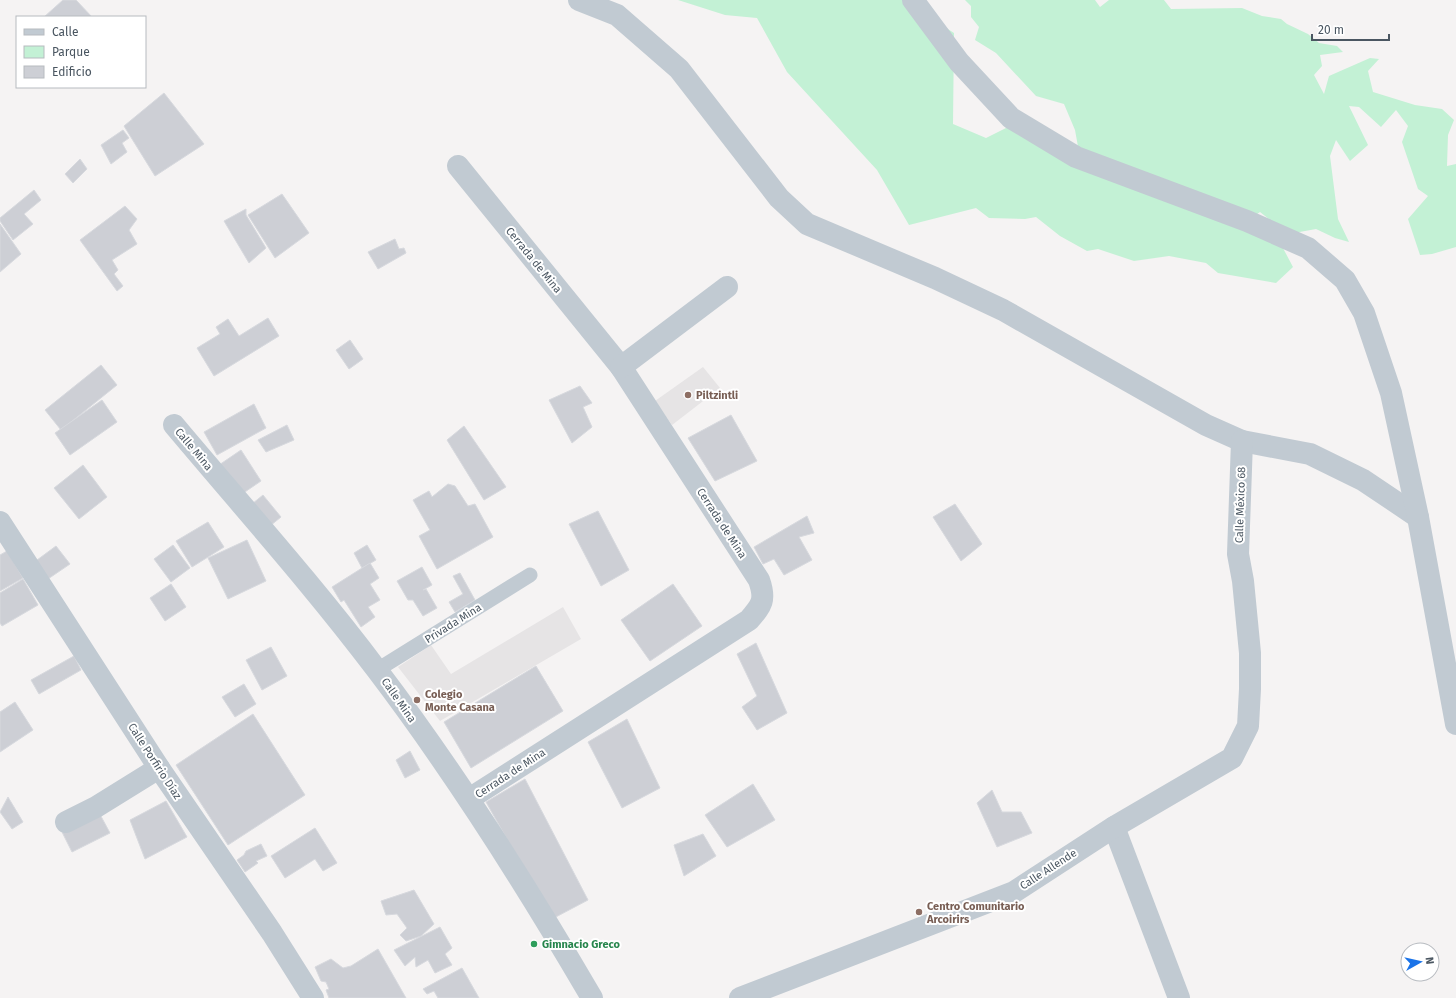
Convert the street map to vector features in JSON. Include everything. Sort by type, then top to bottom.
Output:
[{"type":"street","points":[[579,0],[617,15],[679,70],[779,198],[807,224],[935,278],[1003,310],[1206,425],[1242,441],[1310,454],[1363,480],[1418,517]]},
{"type":"street","points":[[913,0],[959,62],[1011,118],[1076,158],[1247,222],[1308,248],[1345,280],[1364,313],[1391,393],[1418,517],[1456,724]]},
{"type":"street","name":"Cerrada de Mina","points":[[458,166],[620,367],[759,580],[763,592],[761,606],[749,620],[469,800]]},
{"type":"street","points":[[620,367],[727,287]]},
{"type":"street","name":"Calle Mina","points":[[174,425],[323,602],[377,670],[469,800],[560,944],[592,998]]},
{"type":"street","name":"Calle México 68","points":[[1232,758],[1248,726],[1250,689],[1250,653],[1243,581],[1238,554],[1242,441]]},
{"type":"street","name":"Calle Porfirio Díaz","points":[[0,522],[159,768],[272,933],[313,998]]},
{"type":"street","name":"Calle Allende","points":[[740,998],[1014,892],[1114,827],[1232,758]]},
{"type":"street","points":[[66,822],[96,807],[159,768]]},
{"type":"street","points":[[1114,827],[1179,998]]},
{"type":"lane","name":"Privada Mina","points":[[377,670],[530,575]]},
{"type":"shaded area","name":"Piltzintli","points":[[703,367],[720,388],[672,425],[655,401]]},
{"type":"shaded area","points":[[563,607],[581,639],[440,721],[398,667],[431,645],[451,674]]},
{"type":"green space","points":[[678,0],[903,0],[954,33],[953,124],[986,138],[1012,125],[1079,152],[1075,130],[1064,104],[1036,96],[996,53],[975,40],[979,27],[971,17],[971,6],[965,0],[1095,0],[1100,7],[1109,0],[1164,0],[1171,9],[1242,8],[1262,16],[1281,19],[1287,24],[1308,34],[1319,43],[1337,46],[1343,52],[1320,55],[1322,66],[1314,75],[1324,94],[1329,76],[1370,58],[1379,59],[1368,71],[1373,92],[1415,105],[1442,109],[1454,120],[1448,135],[1447,166],[1456,164],[1456,247],[1432,254],[1420,255],[1408,219],[1428,196],[1418,189],[1402,142],[1408,126],[1396,110],[1381,127],[1359,107],[1349,106],[1368,145],[1350,161],[1336,140],[1330,156],[1338,219],[1349,242],[1335,238],[1316,229],[1294,233],[1275,224],[1260,212],[1243,224],[1276,235],[1293,267],[1276,283],[1218,273],[1206,263],[1169,256],[1134,261],[1098,249],[1087,251],[1060,236],[1036,217],[1025,219],[989,218],[976,208],[909,225],[877,170],[787,72],[757,18],[725,15]]},
{"type":"building","points":[[63,0],[76,0],[91,16],[45,16]]},
{"type":"building","points":[[164,93],[204,144],[155,176],[124,126]]},
{"type":"building","points":[[123,130],[129,138],[122,143],[127,152],[111,164],[101,145]]},
{"type":"building","points":[[80,159],[87,169],[73,183],[65,174]]},
{"type":"building","points":[[34,190],[41,200],[24,214],[33,224],[13,240],[0,221],[0,218]]},
{"type":"building","points":[[282,194],[309,233],[275,258],[248,215]]},
{"type":"building","points":[[125,206],[137,219],[129,230],[137,244],[112,260],[118,270],[114,274],[123,286],[117,291],[80,240]]},
{"type":"building","points":[[246,209],[246,215],[266,248],[249,263],[224,221]]},
{"type":"building","points":[[0,224],[21,254],[0,272]]},
{"type":"building","points":[[395,239],[399,249],[404,248],[406,253],[378,269],[368,252]]},
{"type":"building","points":[[268,318],[279,336],[214,376],[197,348],[220,334],[216,327],[228,319],[239,336]]},
{"type":"building","points":[[350,340],[363,359],[349,369],[336,350]]},
{"type":"building","points":[[101,365],[117,385],[61,430],[45,410]]},
{"type":"building","points":[[580,386],[592,403],[583,407],[592,427],[572,443],[549,400]]},
{"type":"building","points":[[102,400],[117,422],[70,455],[55,433]]},
{"type":"building","points":[[254,404],[266,428],[217,455],[204,432]]},
{"type":"building","points":[[731,415],[757,461],[715,481],[688,438]]},
{"type":"building","points":[[287,425],[294,440],[266,452],[258,440]]},
{"type":"building","points":[[464,426],[506,487],[484,500],[447,440]]},
{"type":"building","points":[[241,450],[261,481],[239,496],[219,465]]},
{"type":"building","points":[[83,465],[107,497],[79,519],[54,488]]},
{"type":"building","points":[[448,484],[455,486],[468,506],[475,504],[493,537],[437,569],[419,536],[430,530],[413,500],[429,491],[432,497]]},
{"type":"building","points":[[263,495],[281,517],[265,530],[247,508]]},
{"type":"building","points":[[955,504],[982,544],[961,561],[933,517]]},
{"type":"building","points":[[598,511],[629,570],[601,586],[569,524]]},
{"type":"building","points":[[807,516],[814,533],[799,537],[812,560],[784,575],[774,559],[763,564],[754,547]]},
{"type":"building","points":[[208,522],[224,547],[192,567],[176,541]]},
{"type":"building","points":[[247,540],[266,581],[228,599],[208,558]]},
{"type":"building","points":[[173,545],[190,568],[171,582],[154,559]]},
{"type":"building","points":[[367,545],[376,560],[362,568],[354,553]]},
{"type":"building","points":[[56,546],[70,564],[45,581],[33,563]]},
{"type":"building","points":[[7,551],[23,578],[0,591],[0,555]]},
{"type":"building","points":[[370,563],[379,578],[370,584],[380,600],[368,607],[375,617],[361,627],[344,600],[341,602],[332,587]]},
{"type":"building","points":[[422,567],[432,585],[423,590],[426,589],[437,608],[423,616],[413,600],[408,600],[397,581]]},
{"type":"building","points":[[460,573],[475,600],[455,612],[449,602],[463,594],[453,576]]},
{"type":"building","points":[[23,579],[38,605],[2,626],[0,623],[0,593]]},
{"type":"building","points":[[171,584],[186,607],[165,621],[150,598]]},
{"type":"building","points":[[673,584],[702,626],[650,661],[621,620]]},
{"type":"building","points":[[756,643],[787,713],[757,730],[742,707],[757,696],[737,654]]},
{"type":"building","points":[[271,647],[287,676],[262,690],[246,660]]},
{"type":"building","points":[[74,656],[81,670],[39,694],[31,680]]},
{"type":"building","points":[[536,666],[563,711],[471,768],[444,722]]},
{"type":"building","points":[[244,684],[256,704],[235,717],[222,697]]},
{"type":"building","points":[[15,702],[33,730],[0,752],[0,712]]},
{"type":"building","points":[[253,714],[305,795],[228,845],[176,765]]},
{"type":"building","points":[[627,719],[660,788],[622,808],[588,742]]},
{"type":"building","points":[[410,751],[420,770],[405,778],[396,760]]},
{"type":"building","points":[[525,779],[588,900],[552,919],[486,802]]},
{"type":"building","points":[[753,784],[775,820],[727,847],[705,815]]},
{"type":"building","points":[[992,790],[1002,812],[1021,812],[1032,833],[997,847],[977,803]]},
{"type":"building","points":[[8,797],[23,822],[12,829],[0,812]]},
{"type":"building","points":[[166,801],[187,837],[145,859],[130,820]]},
{"type":"building","points":[[96,807],[110,833],[72,852],[59,826]]},
{"type":"building","points":[[315,828],[337,863],[323,871],[315,859],[285,878],[271,856]]},
{"type":"building","points":[[703,834],[716,856],[684,876],[674,845]]},
{"type":"building","points":[[261,844],[267,856],[256,861],[258,863],[245,872],[237,860],[244,855],[246,851]]},
{"type":"building","points":[[414,890],[434,924],[421,936],[406,941],[400,935],[407,928],[397,914],[386,915],[381,901]]},
{"type":"building","points":[[440,927],[452,948],[445,954],[452,965],[435,973],[428,960],[416,967],[415,957],[405,966],[394,950]]},
{"type":"building","points":[[378,949],[406,998],[329,998],[326,990],[329,989],[326,982],[321,981],[315,967],[331,959],[343,968],[351,966]]},
{"type":"building","points":[[462,968],[479,998],[438,998],[434,991],[427,994],[423,989]]},
{"type":"place","name":"Piltzintli","points":[[688,395]]},
{"type":"place","name":"Colegio Monte Casana","points":[[417,700]]},
{"type":"place","name":"Centro Comunitario Arcoirirs","points":[[919,912]]},
{"type":"place","name":"Gimnacio Greco","points":[[534,944]]}]
